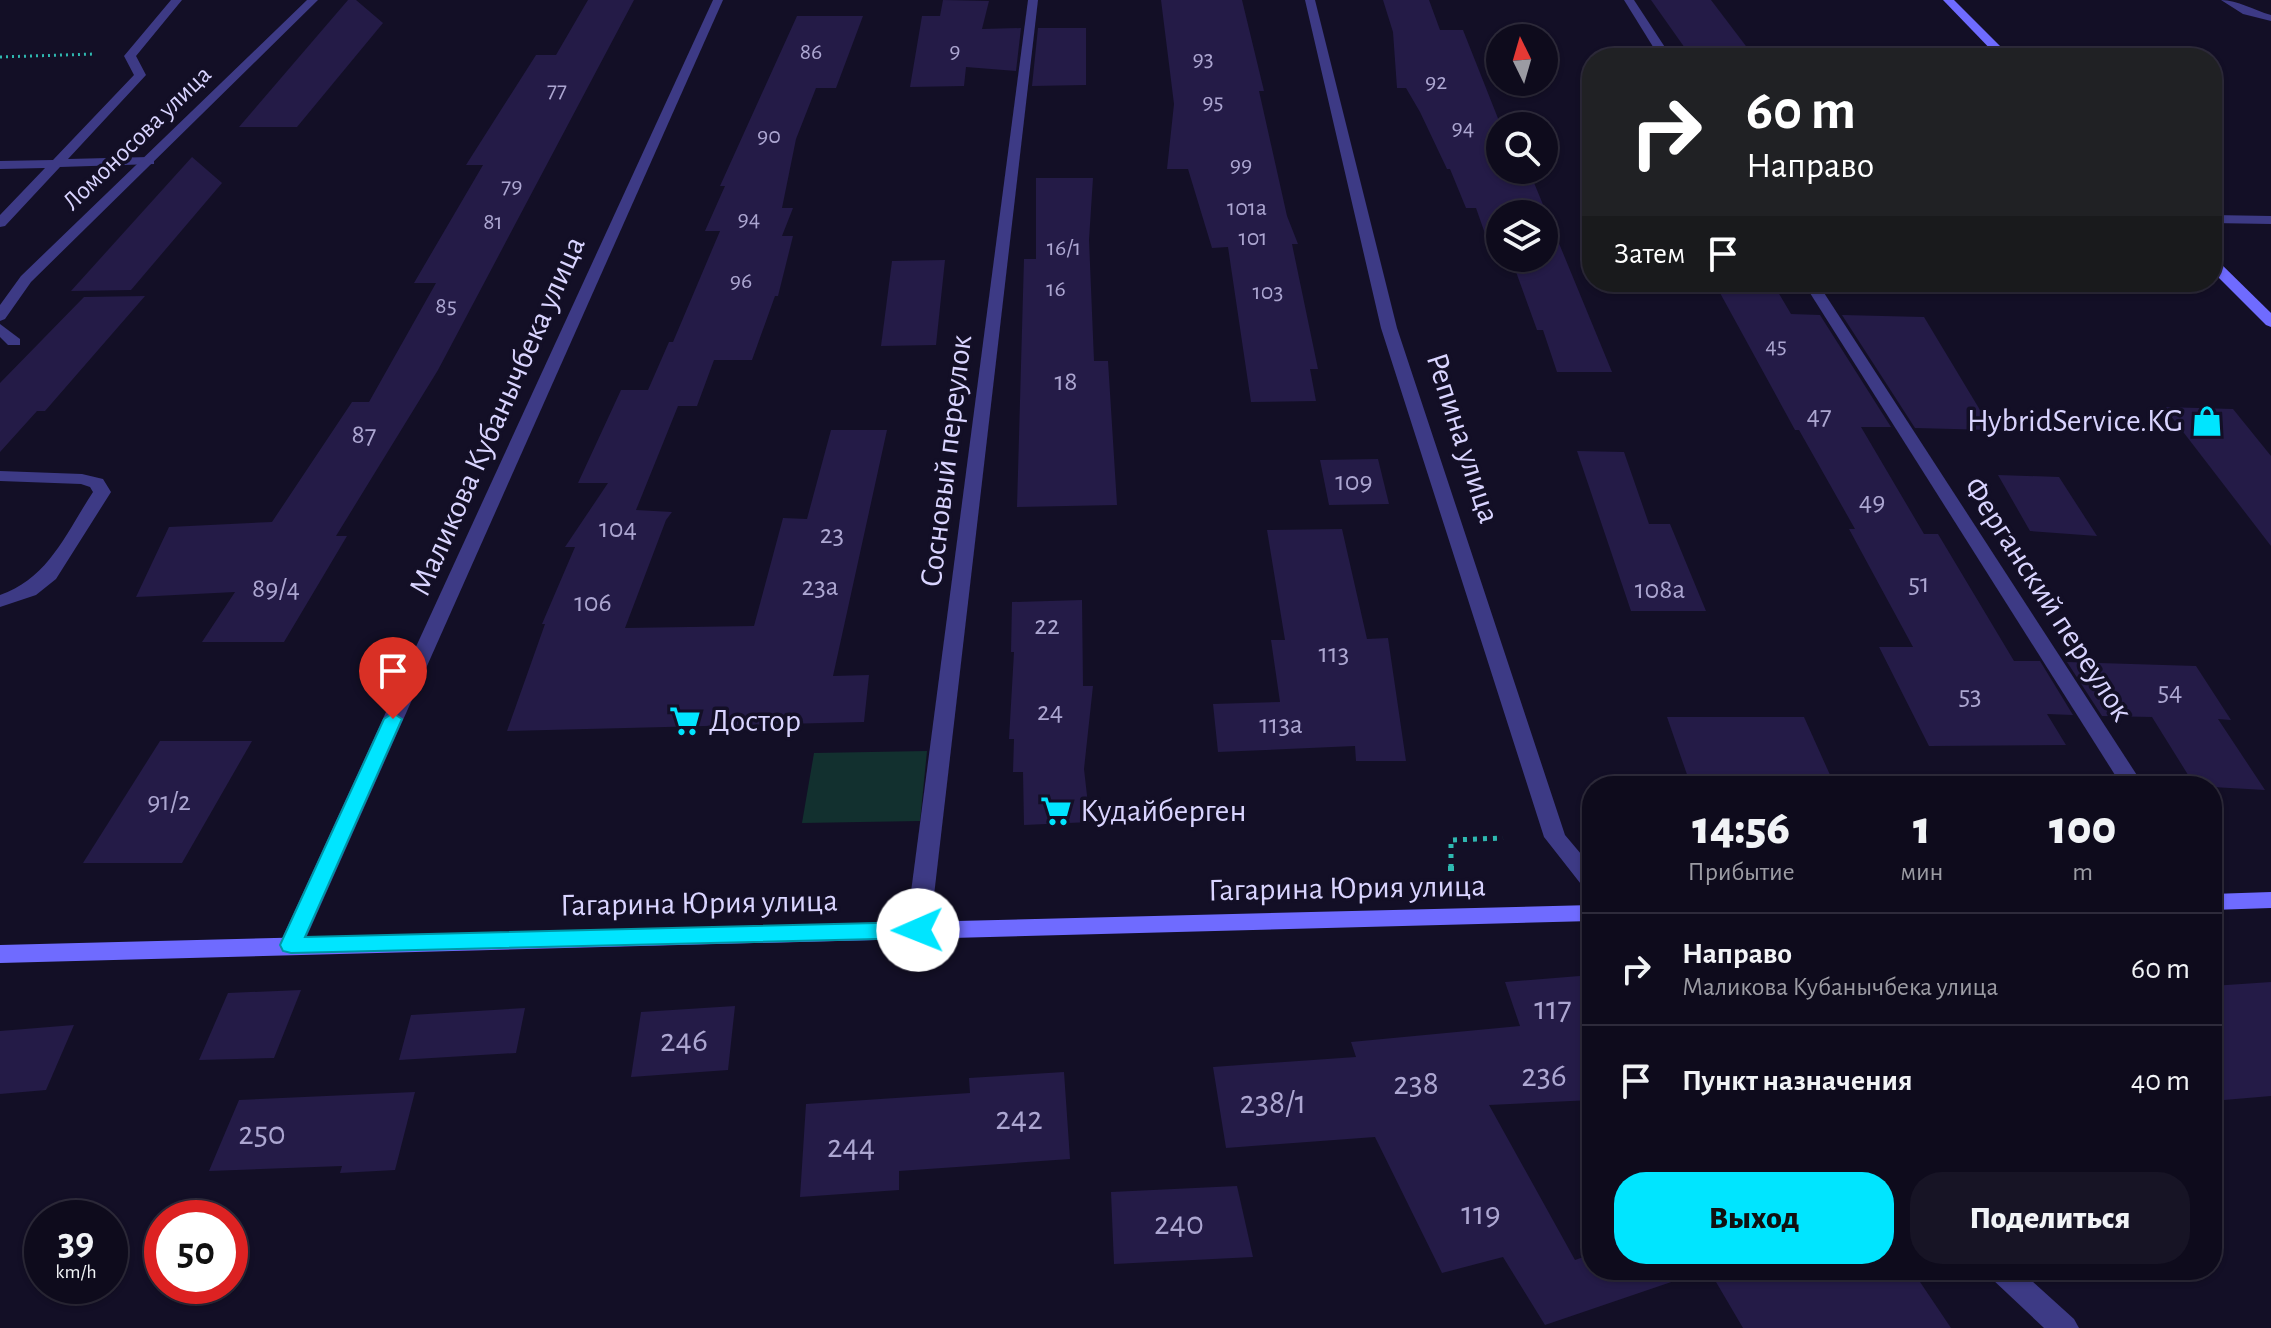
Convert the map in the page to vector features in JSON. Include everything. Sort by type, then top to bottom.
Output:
[{"type":"main road","points":[[1948,0],[1996,48]]},
{"type":"main road","points":[[2222,273],[2271,322]]},
{"type":"main road","points":[[2222,902],[2271,900]]},
{"type":"main road","name":"Гагарина Юрия улица","points":[[0,954],[1582,913]]},
{"type":"street","points":[[0,223],[140,75],[130,56],[177,0]]},
{"type":"street","name":"Ломоносова улица","points":[[0,316],[26,279],[313,0]]},
{"type":"street","name":"Маликова Кубанычбека улица","points":[[291,945],[718,0]]},
{"type":"street","name":"Сосновый переулок","points":[[918,930],[1033,0]]},
{"type":"street","name":"Репина улица","points":[[1310,0],[1389,328],[1555,837],[1582,870]]},
{"type":"street","points":[[1629,0],[1660,48]]},
{"type":"street","points":[[2226,0],[2247,12],[2271,18]]},
{"type":"street","points":[[0,165],[149,161]]},
{"type":"street","points":[[2222,219],[2271,220]]},
{"type":"street","name":"Ферганский переулок","points":[[1816,292],[2127,776]]},
{"type":"street","points":[[0,329],[14,342]]},
{"type":"street","points":[[0,476],[82,479],[97,483],[102,492],[49,575],[29,591],[0,601]]},
{"type":"street","points":[[2012,1280],[2064,1328]]},
{"type":"path","points":[[0,57],[132,53]]},
{"type":"path","points":[[1451,873],[1451,840],[1503,838]]},
{"type":"green space","points":[[927,751],[920,821],[802,823],[814,753]]},
{"type":"building","points":[[348,0],[356,0],[383,23],[297,127],[239,127]]},
{"type":"building","points":[[588,0],[634,0],[438,370],[336,536],[347,536],[284,642],[202,642],[235,592],[136,597],[169,527],[272,522],[352,402],[369,402],[436,283],[414,283],[483,165],[466,165],[536,55],[556,55]]},
{"type":"building","points":[[943,0],[989,1],[982,29],[1021,28],[1016,71],[966,67],[964,86],[910,87],[922,16],[940,16]]},
{"type":"building","points":[[1161,0],[1242,0],[1264,91],[1259,91],[1287,216],[1298,244],[1292,244],[1318,369],[1310,369],[1316,401],[1251,402],[1228,247],[1212,248],[1188,169],[1167,169],[1174,104]]},
{"type":"building","points":[[1383,0],[1429,0],[1440,30],[1463,30],[1486,88],[1486,96],[1489,96],[1495,112],[1486,112],[1486,184],[1535,184],[1541,200],[1486,200],[1486,236],[1476,208],[1466,208],[1450,169],[1447,169],[1406,88],[1397,88],[1393,32]]},
{"type":"building","points":[[1651,0],[1711,0],[1747,48],[1685,48]]},
{"type":"building","points":[[797,16],[863,16],[836,88],[816,88],[796,139],[782,208],[793,208],[782,236],[793,236],[778,296],[775,296],[752,360],[714,360],[697,406],[678,406],[636,510],[672,512],[666,520],[625,628],[754,626],[783,518],[807,519],[831,430],[887,430],[833,676],[869,675],[864,722],[507,731],[545,624],[542,624],[575,547],[565,547],[608,483],[578,483],[621,390],[648,390],[669,342],[673,342],[720,231],[705,231],[725,186],[720,186]]},
{"type":"building","points":[[1038,28],[1086,28],[1086,85],[1032,86]]},
{"type":"building","points":[[192,157],[222,183],[131,290],[71,291]]},
{"type":"building","points":[[1036,178],[1093,178],[1089,240],[1094,361],[1108,361],[1117,505],[1017,507],[1024,259],[1036,259]]},
{"type":"building","points":[[1558,241],[1612,372],[1557,372],[1543,330],[1537,330],[1516,272],[1558,272]]},
{"type":"building","points":[[945,260],[936,345],[881,346],[892,261]]},
{"type":"building","points":[[1719,292],[1778,292],[1791,314],[1820,315],[1891,427],[1861,427],[1924,534],[1938,534],[2014,661],[2040,661],[2073,715],[2047,714],[2066,745],[1929,746],[1879,647],[1913,647],[1849,529],[1855,529],[1799,430],[1795,430]]},
{"type":"building","points":[[145,296],[45,411],[37,411],[0,452],[0,383],[84,297]]},
{"type":"building","points":[[1842,315],[1924,317],[1992,430],[1915,428]]},
{"type":"building","points":[[2164,407],[2233,409],[2271,456],[2271,546]]},
{"type":"building","points":[[1577,451],[1624,452],[1649,524],[1670,524],[1706,611],[1631,611]]},
{"type":"building","points":[[1378,459],[1389,504],[1329,505],[1320,460]]},
{"type":"building","points":[[1998,475],[2059,477],[2097,536],[2030,531]]},
{"type":"building","points":[[1342,529],[1367,639],[1388,638],[1406,761],[1356,761],[1355,746],[1218,752],[1213,704],[1280,702],[1271,640],[1285,640],[1267,530]]},
{"type":"building","points":[[1082,600],[1083,686],[1093,686],[1084,769],[1090,822],[1024,825],[1023,772],[1013,772],[1014,739],[1009,739],[1014,652],[1011,652],[1012,602]]},
{"type":"building","points":[[2067,662],[2196,666],[2231,720],[2218,719],[2265,790],[2222,788],[2222,776],[2189,776],[2152,717],[2102,716]]},
{"type":"building","points":[[1667,717],[1804,717],[1831,776],[1688,776]]},
{"type":"building","points":[[160,741],[252,741],[182,863],[83,863]]},
{"type":"building","points":[[1582,976],[1582,1100],[1489,1105],[1575,1260],[1582,1258],[1582,1280],[1677,1280],[1545,1325],[1503,1257],[1442,1273],[1375,1137],[1226,1148],[1213,1067],[1356,1057],[1351,1042],[1520,1026],[1505,982]]},
{"type":"building","points":[[2271,982],[2271,1096],[2222,1100],[2222,985]]},
{"type":"building","points":[[301,990],[274,1058],[199,1060],[228,993]]},
{"type":"building","points":[[735,1006],[728,1070],[631,1077],[641,1012]]},
{"type":"building","points":[[525,1008],[516,1053],[399,1060],[411,1015]]},
{"type":"building","points":[[74,1025],[46,1090],[0,1094],[0,1031]]},
{"type":"building","points":[[1064,1072],[1070,1159],[899,1171],[899,1190],[800,1197],[806,1104],[970,1093],[969,1078]]},
{"type":"building","points":[[415,1092],[395,1170],[340,1173],[342,1166],[209,1171],[239,1100]]},
{"type":"building","points":[[1237,1186],[1253,1257],[1114,1264],[1111,1192]]},
{"type":"building","points":[[1715,1280],[1919,1280],[1951,1328],[1743,1328]]},
{"type":"place","name":"HybridService.KG","points":[[2207,421]]},
{"type":"place","name":"Достор","points":[[685,721]]},
{"type":"place","name":"Кудайберген","points":[[1056,811]]},
{"type":"route","points":[[393,719],[291,945],[918,930]]}]
